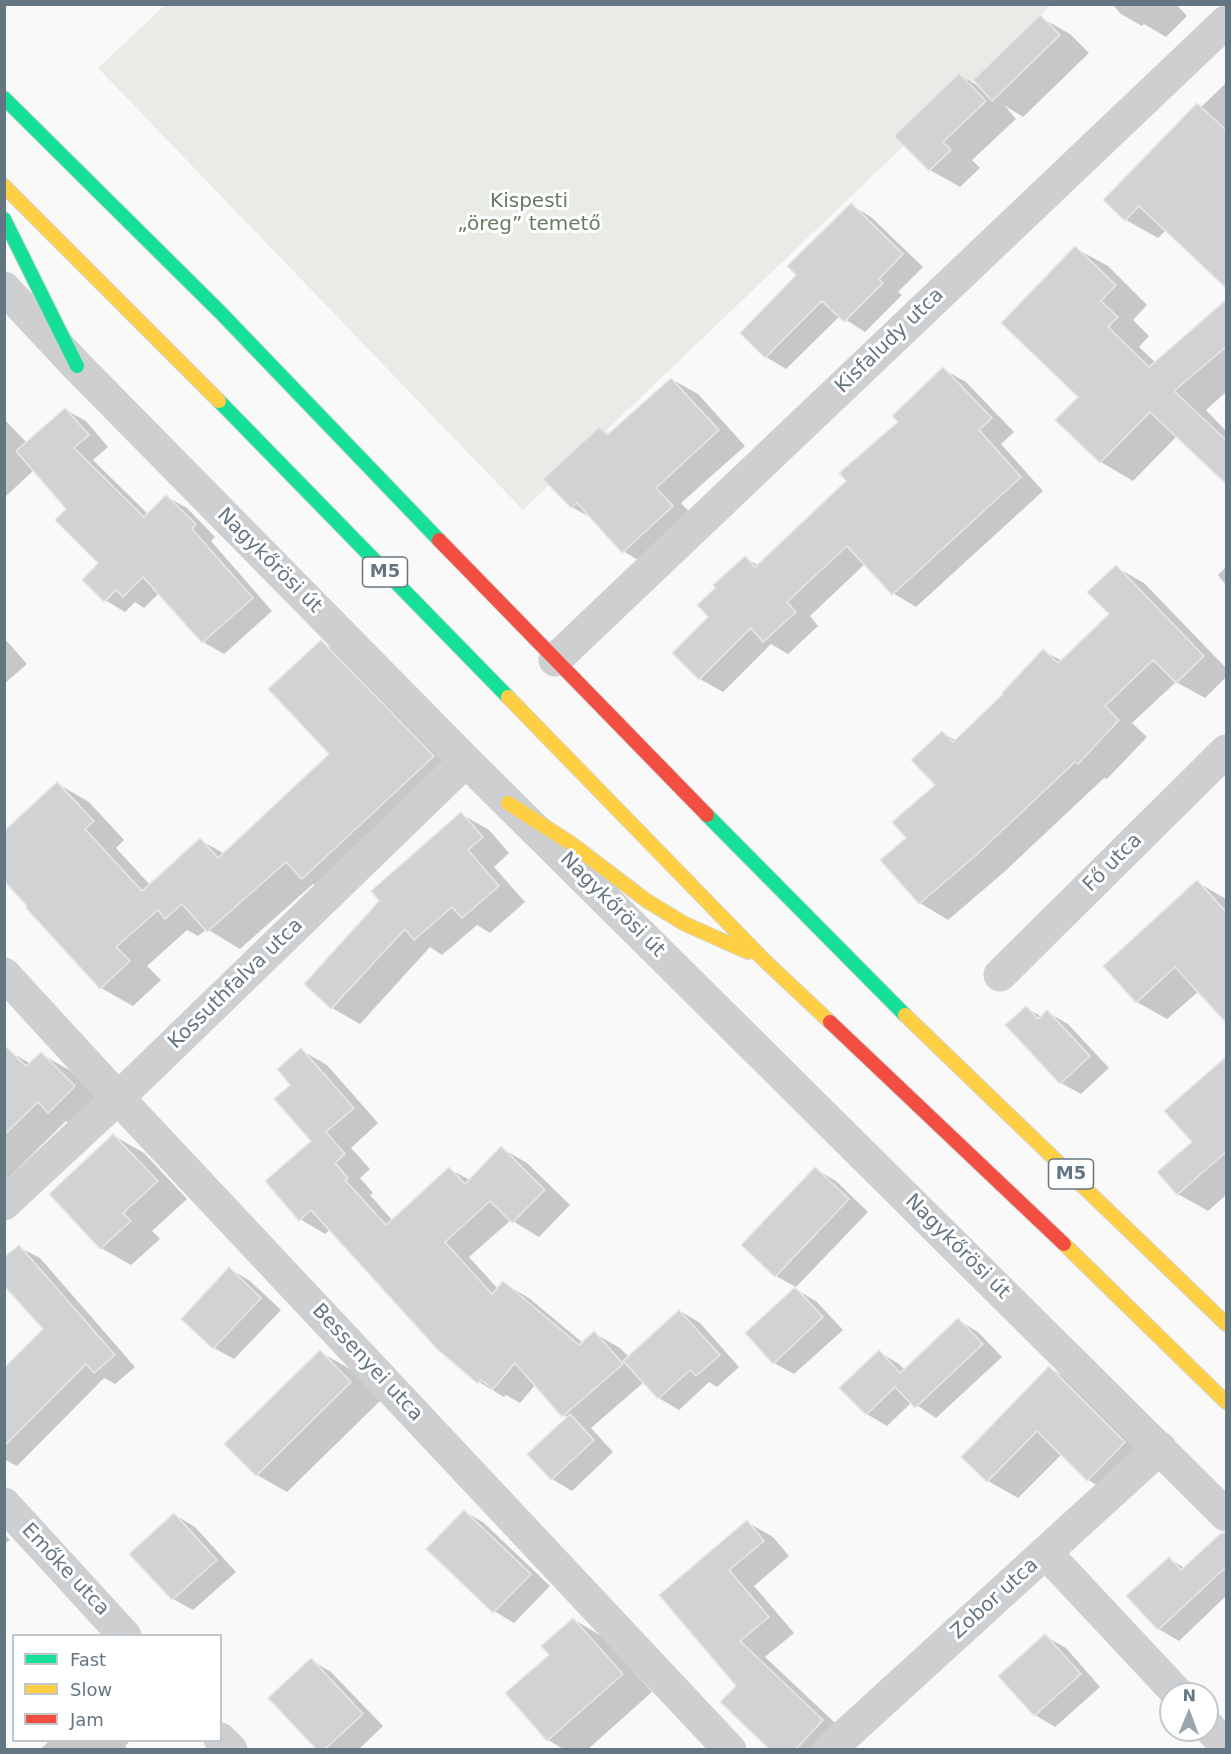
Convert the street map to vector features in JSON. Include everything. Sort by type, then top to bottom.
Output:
[{"type":"main road","name":"M5","points":[[4,98],[220,312],[555,660],[858,969],[1227,1324]]},
{"type":"main road","name":"M5","points":[[4,186],[179,361],[764,960],[1073,1252],[1227,1402]]},
{"type":"main road","points":[[4,219],[77,366]]},
{"type":"main road","points":[[508,803],[572,844],[647,901],[685,924],[764,960]]},
{"type":"street","name":"Kisfaludy utca","points":[[555,660],[1227,22]]},
{"type":"street","name":"Nagykőrösi út","points":[[4,288],[77,366],[466,761],[1227,1515]]},
{"type":"street","name":"Fő utca","points":[[1000,975],[1227,751]]},
{"type":"street","name":"Kossuthfalva utca","points":[[4,1204],[118,1098],[466,761]]},
{"type":"street","name":"Bessenyei utca","points":[[4,974],[730,1749]]},
{"type":"street","name":"Zobor utca","points":[[829,1749],[1160,1448]]},
{"type":"street","name":"Emőke utca","points":[[4,1504],[124,1634]]},
{"type":"street","points":[[1046,1553],[1167,1682]]},
{"type":"green space","name":"Kispesti „öreg” temető","points":[[165,5],[1051,5],[523,510],[98,68]]},
{"type":"building","points":[[1040,15],[1060,35],[992,101],[973,80]]},
{"type":"building","points":[[959,73],[986,101],[943,142],[951,150],[929,171],[894,136]]},
{"type":"building","points":[[1197,103],[1227,131],[1227,289],[1139,206],[1125,221],[1103,200]]},
{"type":"building","points":[[851,203],[903,254],[879,279],[883,283],[844,322],[822,301],[765,358],[740,333],[796,275],[787,266]]},
{"type":"building","points":[[1075,246],[1116,285],[1101,301],[1118,317],[1108,327],[1149,367],[1227,299],[1227,346],[1174,391],[1227,441],[1227,485],[1150,412],[1100,463],[1055,420],[1078,397],[1001,323]]},
{"type":"building","points":[[943,367],[992,418],[979,430],[1021,477],[892,595],[847,546],[787,602],[796,612],[763,642],[751,628],[699,680],[672,653],[708,617],[697,605],[715,588],[713,585],[745,556],[755,567],[846,481],[839,473],[898,422],[892,416]]},
{"type":"building","points":[[671,378],[719,430],[656,488],[673,506],[622,553],[577,503],[571,508],[543,479],[599,427],[607,435]]},
{"type":"building","points":[[65,408],[89,435],[74,448],[144,517],[166,495],[196,524],[192,529],[253,598],[202,643],[143,577],[123,597],[116,590],[104,602],[82,580],[98,563],[55,520],[66,509],[16,451]]},
{"type":"building","points":[[1116,565],[1204,656],[1176,683],[1153,660],[1105,706],[1119,720],[1078,764],[1075,762],[974,857],[919,904],[880,860],[906,838],[892,822],[935,785],[911,760],[942,731],[953,742],[1003,694],[1043,649],[1058,663],[1109,614],[1087,592]]},
{"type":"building","points":[[321,640],[434,756],[302,879],[286,862],[207,932],[182,904],[165,919],[158,910],[116,947],[130,961],[100,989],[4,881],[4,831],[57,782],[94,821],[85,829],[142,891],[200,838],[218,858],[329,754],[268,689]]},
{"type":"building","points":[[461,812],[483,837],[468,850],[499,886],[462,918],[452,907],[414,940],[405,929],[331,1009],[304,984],[379,901],[371,891]]},
{"type":"building","points":[[1197,880],[1227,913],[1227,1024],[1175,967],[1136,1003],[1103,966]]},
{"type":"building","points":[[1026,1006],[1038,1019],[1047,1010],[1090,1056],[1060,1084],[1005,1025]]},
{"type":"building","points":[[4,1045],[26,1066],[41,1052],[75,1086],[48,1113],[38,1102],[4,1135]]},
{"type":"building","points":[[301,1048],[354,1108],[326,1132],[345,1154],[335,1163],[348,1178],[345,1180],[386,1225],[449,1167],[465,1184],[501,1146],[545,1190],[512,1223],[490,1201],[445,1242],[492,1294],[503,1281],[579,1345],[594,1331],[623,1364],[562,1417],[515,1363],[493,1389],[481,1380],[478,1384],[437,1349],[311,1210],[299,1221],[265,1181],[311,1141],[274,1099],[290,1085],[277,1069]]},
{"type":"building","points":[[1227,1056],[1227,1151],[1177,1195],[1157,1172],[1192,1142],[1164,1111]]},
{"type":"building","points":[[113,1134],[158,1181],[123,1213],[131,1221],[100,1249],[49,1194]]},
{"type":"building","points":[[815,1167],[849,1199],[775,1277],[741,1245]]},
{"type":"building","points":[[19,1245],[115,1355],[94,1373],[86,1364],[4,1446],[4,1368],[43,1329],[4,1286],[4,1257]]},
{"type":"building","points":[[229,1267],[261,1298],[213,1349],[181,1319]]},
{"type":"building","points":[[795,1287],[823,1317],[773,1364],[745,1333]]},
{"type":"building","points":[[679,1310],[720,1355],[696,1376],[690,1370],[658,1399],[623,1361]]},
{"type":"building","points":[[958,1318],[983,1344],[915,1408],[895,1387],[866,1415],[839,1388],[879,1350],[900,1373]]},
{"type":"building","points":[[320,1350],[351,1382],[256,1476],[224,1444]]},
{"type":"building","points":[[1049,1366],[1125,1442],[1087,1481],[1037,1431],[987,1482],[961,1457]]},
{"type":"building","points":[[570,1414],[594,1440],[551,1480],[527,1454]]},
{"type":"building","points":[[464,1510],[531,1574],[493,1613],[426,1549]]},
{"type":"building","points":[[174,1513],[217,1560],[172,1600],[129,1554]]},
{"type":"building","points":[[747,1520],[764,1541],[729,1570],[769,1617],[740,1641],[823,1720],[796,1749],[769,1749],[720,1702],[736,1686],[659,1595]]},
{"type":"building","points":[[1221,1533],[1227,1533],[1227,1566],[1158,1630],[1126,1596],[1169,1557],[1181,1570]]},
{"type":"building","points":[[573,1618],[623,1674],[547,1741],[505,1693],[549,1655],[541,1646]]},
{"type":"building","points":[[1045,1634],[1081,1674],[1034,1716],[998,1676]]},
{"type":"building","points":[[311,1658],[363,1714],[325,1749],[316,1749],[268,1698]]},
{"type":"traffic: fast","points":[[4,98],[220,312],[439,540]]},
{"type":"traffic: fast","points":[[4,219],[77,366]]},
{"type":"traffic: fast","points":[[219,401],[508,697]]},
{"type":"traffic: fast","points":[[707,815],[905,1015]]},
{"type":"traffic: slow","points":[[4,186],[219,401]]},
{"type":"traffic: slow","points":[[508,697],[764,960],[830,1022]]},
{"type":"traffic: slow","points":[[508,803],[572,844],[647,901],[685,924],[748,952]]},
{"type":"traffic: slow","points":[[905,1015],[1226,1324]]},
{"type":"traffic: slow","points":[[1064,1244],[1226,1402]]},
{"type":"traffic: jam","points":[[439,540],[707,815]]},
{"type":"traffic: jam","points":[[830,1022],[1064,1244]]}]
